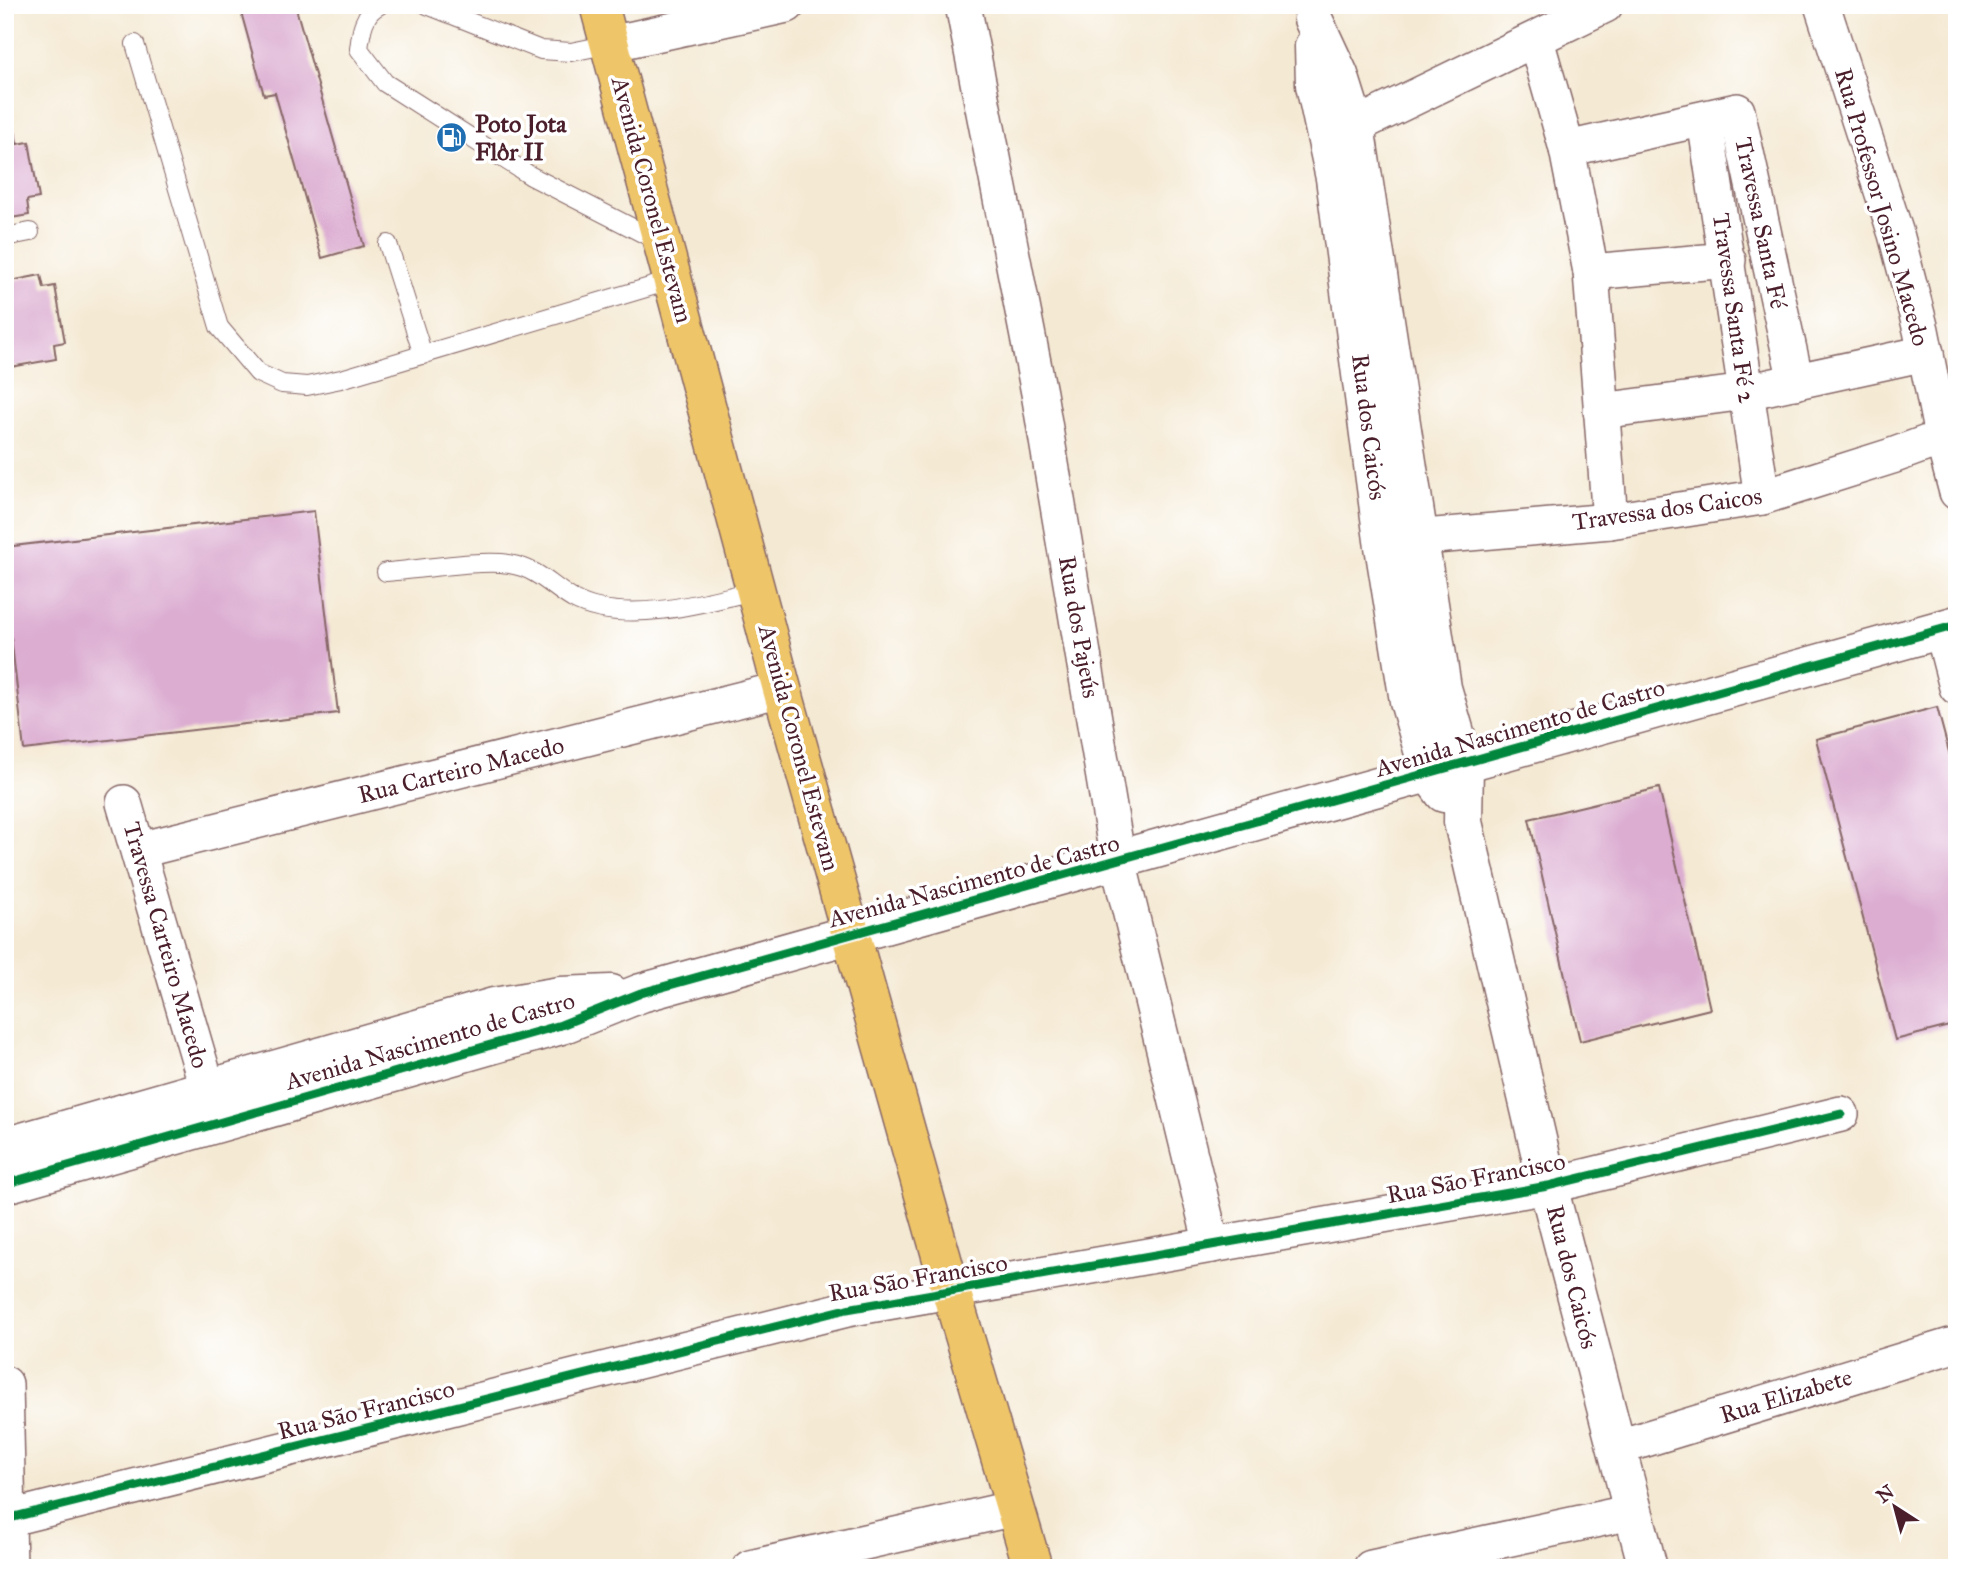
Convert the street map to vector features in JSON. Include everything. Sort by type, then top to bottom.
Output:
[{"type":"main road","name":"Avenida Coronel Estevam","points":[[599,5],[850,934],[951,1292],[1033,1568]]},
{"type":"street","points":[[610,44],[787,5]]},
{"type":"street","name":"Rua dos Pajeús","points":[[963,5],[1039,393],[1118,862],[1212,1245]]},
{"type":"street","points":[[1355,126],[1605,5]]},
{"type":"street","name":"Rua Professor Josino Macedo","points":[[1822,5],[1880,181],[1949,434],[1957,492]]},
{"type":"street","name":"Rua dos Caicós","points":[[1311,12],[1339,75],[1355,126],[1442,688],[1447,769]]},
{"type":"street","name":"Rua dos Caicós","points":[[1311,12],[1315,85],[1335,177],[1383,540],[1409,701],[1447,769],[1463,822],[1548,1186],[1648,1568]]},
{"type":"street","points":[[1536,40],[1567,149],[1591,272],[1610,521]]},
{"type":"street","name":"Travessa Santa Fé","points":[[1567,149],[1737,111],[1796,382]]},
{"type":"street","name":"Travessa Santa Fé 2","points":[[1705,120],[1762,496]]},
{"type":"street","points":[[1591,272],[1728,260]]},
{"type":"street","points":[[1601,411],[1746,392],[1926,353]]},
{"type":"street","name":"Travessa dos Caicos","points":[[1383,540],[1610,521],[1762,496],[1892,456],[1949,434]]},
{"type":"street","points":[[1949,627],[1957,687]]},
{"type":"street","name":"Avenida Nascimento de Castro","points":[[5,1184],[561,1025],[641,993],[1118,862],[1949,627]]},
{"type":"street","name":"Rua Carteiro Macedo","points":[[140,850],[782,689]]},
{"type":"street","name":"Travessa Carteiro Macedo","points":[[124,803],[140,850],[207,1087]]},
{"type":"street","name":"Avenida Nascimento de Castro","points":[[5,1147],[494,1007],[560,996],[641,993]]},
{"type":"street","name":"Rua São Francisco","points":[[10,1518],[847,1309],[1548,1186],[1841,1114]]},
{"type":"street","name":"Rua Elizabete","points":[[1616,1448],[1957,1344]]},
{"type":"street","points":[[5,1384],[9,1568]]},
{"type":"street","points":[[750,1568],[1015,1508]]},
{"type":"street","points":[[1371,1568],[1632,1512]]},
{"type":"lane","points":[[380,5],[374,8],[362,25],[359,49],[385,83],[531,176],[663,244]]},
{"type":"lane","points":[[427,5],[541,50],[572,52],[610,44]]},
{"type":"lane","points":[[135,44],[219,327],[258,373],[282,384],[307,386],[341,380],[673,280]]},
{"type":"lane","points":[[5,237],[30,232]]},
{"type":"lane","points":[[388,244],[423,355]]},
{"type":"lane","points":[[386,572],[505,563],[529,568],[573,598],[600,609],[677,610],[756,590]]},
{"type":"building","points":[[239,5],[295,5],[364,246],[322,258],[275,93],[264,95]]},
{"type":"building","points":[[15,131],[17,144],[29,142],[39,198],[27,200],[29,215],[5,219],[5,133]]},
{"type":"building","points":[[41,275],[44,288],[55,286],[65,342],[54,344],[56,359],[5,368],[5,282]]},
{"type":"building","points":[[314,511],[338,713],[24,750],[5,583],[5,547]]},
{"type":"building","points":[[1937,707],[1957,782],[1957,1024],[1895,1040],[1816,739]]},
{"type":"building","points":[[1659,788],[1710,1009],[1580,1041],[1529,819]]},
{"type":"cycle path","points":[[5,1184],[561,1025],[641,993],[1957,625]]},
{"type":"cycle path","points":[[10,1518],[847,1309],[1548,1186],[1841,1114]]},
{"type":"place","name":"Poto Jota Flôr II","points":[[452,138]]}]
